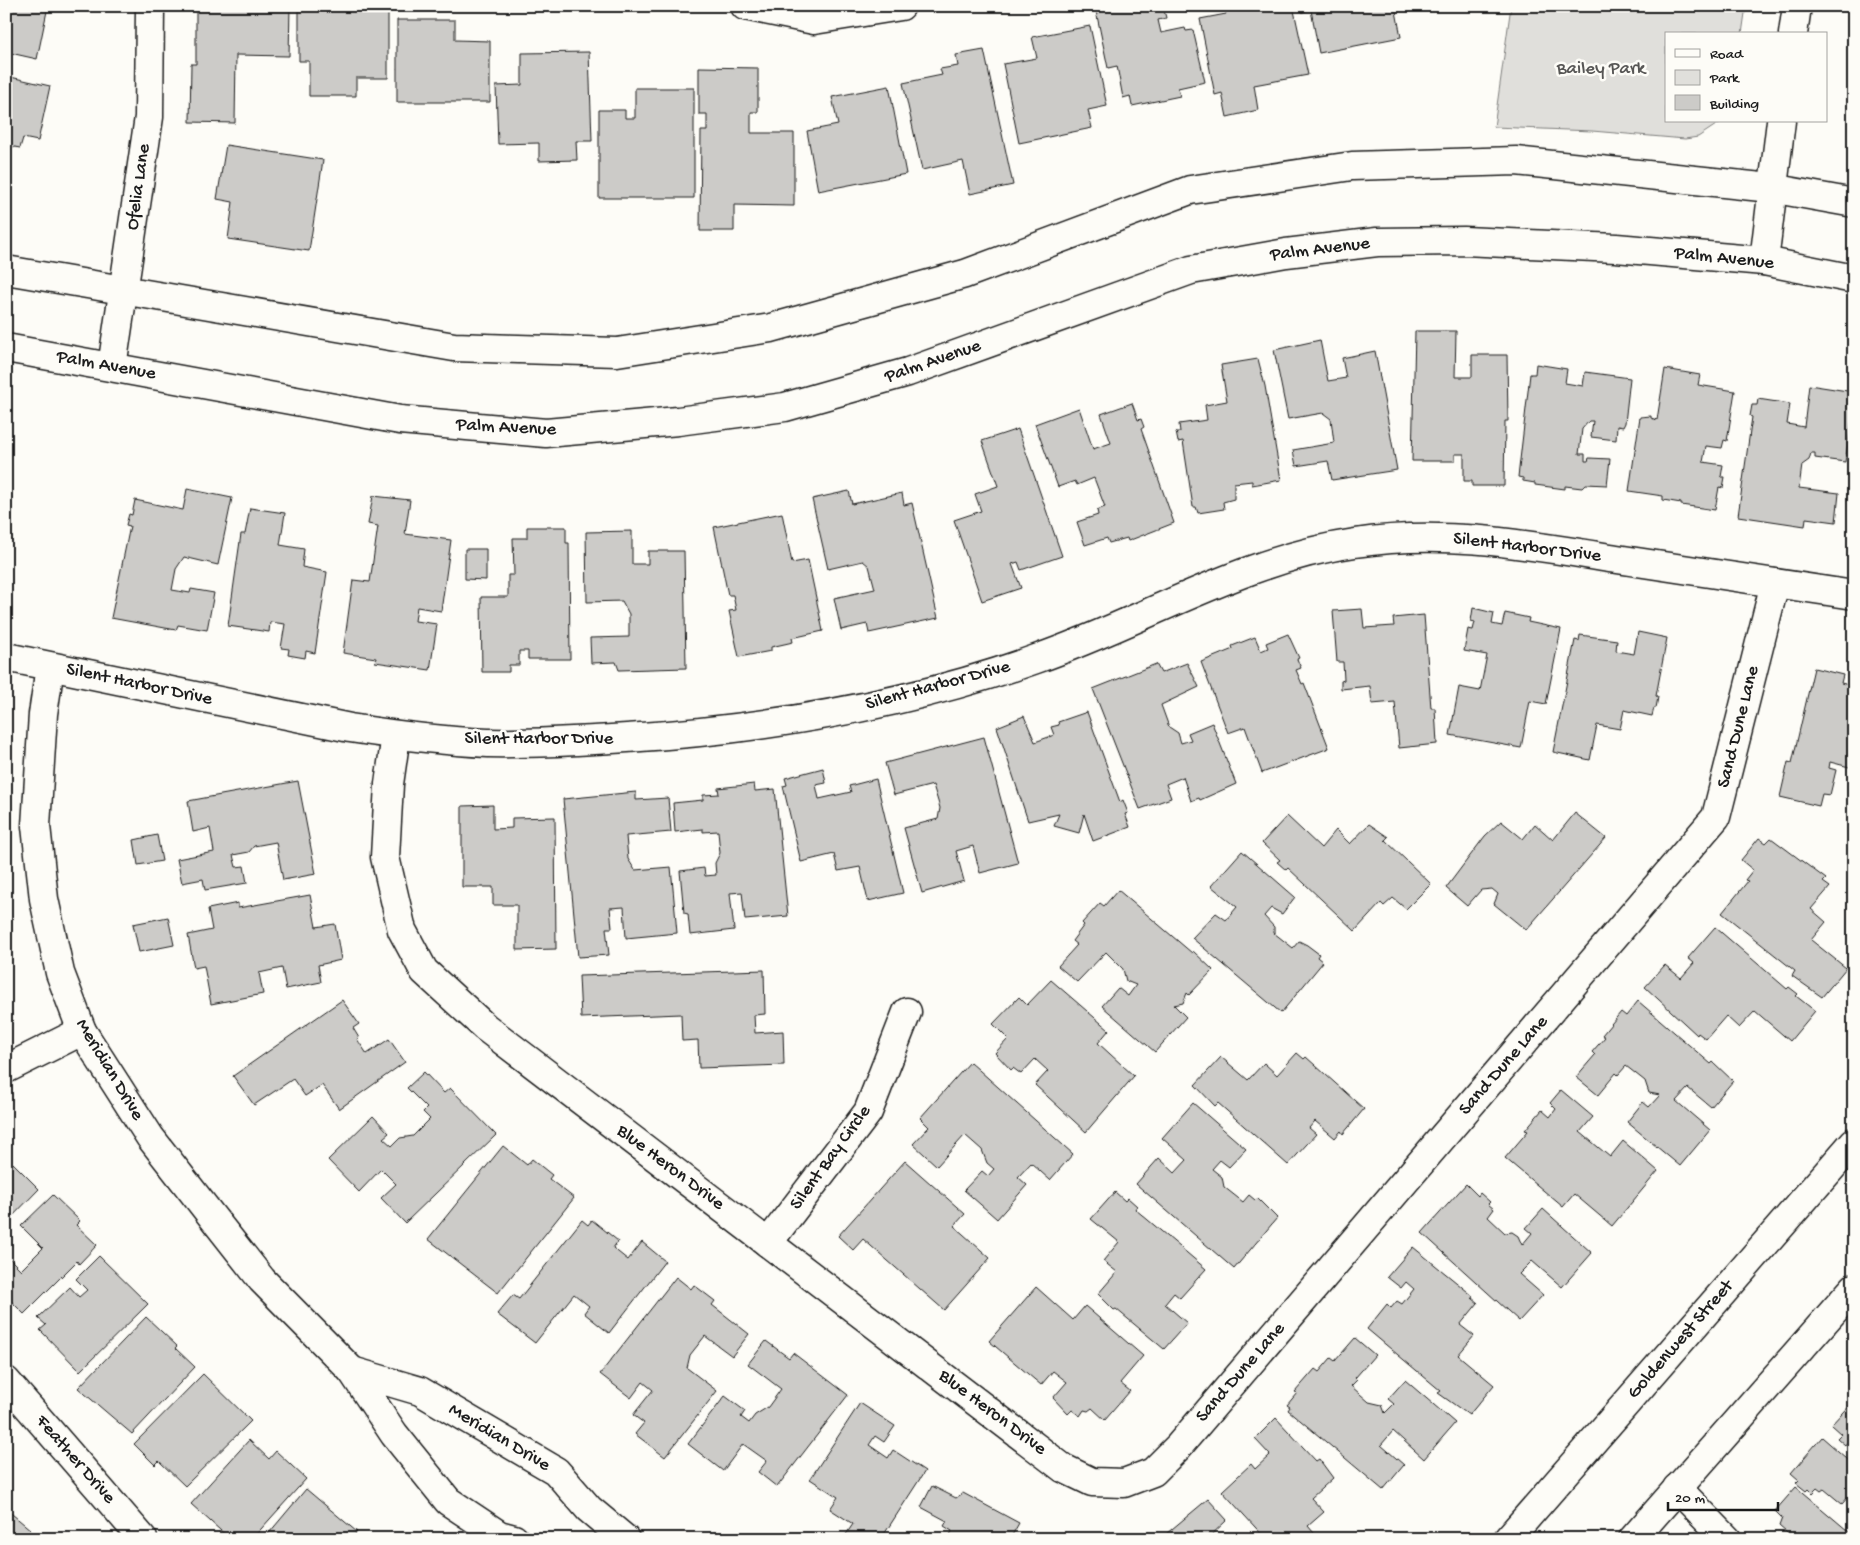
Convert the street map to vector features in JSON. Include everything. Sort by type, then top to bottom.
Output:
[{"type":"street","name":"Ofelia Lane","points":[[112,367],[149,117],[150,6]]},
{"type":"street","points":[[745,6],[814,20],[901,6]]},
{"type":"street","points":[[1793,32],[1797,6]]},
{"type":"street","points":[[1764,261],[1771,188],[1781,122]]},
{"type":"street","points":[[6,270],[454,346],[617,352],[772,328],[965,274],[1190,190],[1352,166],[1516,161],[1771,188],[1854,202]]},
{"type":"street","name":"Palm Avenue","points":[[6,348],[400,420],[546,433],[678,421],[785,407],[908,372],[1191,270],[1286,253],[1377,242],[1464,241],[1616,248],[1764,261],[1854,279]]},
{"type":"street","name":"Silent Harbor Drive","points":[[6,657],[340,726],[396,735],[488,743],[585,741],[700,734],[826,715],[931,690],[1036,659],[1282,559],[1355,543],[1420,537],[1487,539],[1854,595]]},
{"type":"street","name":"Sand Dune Lane","points":[[1124,1483],[1153,1472],[1178,1447],[1716,818],[1775,583]]},
{"type":"street","name":"Meridian Drive","points":[[50,667],[44,714],[36,826],[44,899],[60,973],[82,1031],[150,1137],[262,1280],[352,1370],[394,1434],[448,1500],[499,1536],[514,1539]]},
{"type":"street","name":"Blue Heron Drive","points":[[396,735],[389,784],[385,857],[402,930],[424,971],[485,1027],[1063,1468],[1092,1482],[1124,1483]]},
{"type":"street","name":"Silent Bay Circle","points":[[768,1243],[868,1112],[907,1012]]},
{"type":"street","points":[[6,1069],[82,1031]]},
{"type":"street","name":"Goldenwest Street","points":[[1508,1539],[1854,1142]]},
{"type":"street","points":[[1633,1539],[1854,1288]]},
{"type":"street","name":"Meridian Drive","points":[[352,1370],[420,1391],[556,1471],[590,1508],[625,1539]]},
{"type":"street","name":"Feather Drive","points":[[6,1381],[143,1539]]},
{"type":"street","points":[[1677,1488],[1727,1539]]},
{"type":"green space","name":"Bailey Park","points":[[1511,6],[1746,6],[1742,32],[1665,32],[1665,122],[1720,122],[1698,137],[1685,139],[1592,131],[1494,127]]},
{"type":"building","points":[[6,6],[48,6],[37,59],[6,52]]},
{"type":"building","points":[[196,6],[290,6],[289,56],[236,55],[235,123],[190,122],[191,64],[196,64]]},
{"type":"building","points":[[299,6],[388,6],[388,78],[356,78],[356,96],[309,96],[309,61],[299,61]]},
{"type":"building","points":[[1116,6],[1163,6],[1166,18],[1158,20],[1161,33],[1185,28],[1186,31],[1193,30],[1205,82],[1178,88],[1180,96],[1132,106],[1130,96],[1123,98],[1117,66],[1108,68],[1096,11]]},
{"type":"building","points":[[1224,6],[1293,6],[1308,75],[1254,85],[1258,110],[1227,117],[1222,93],[1215,95],[1200,19],[1226,14]]},
{"type":"building","points":[[1301,6],[1395,6],[1401,37],[1319,53],[1311,10],[1302,12]]},
{"type":"building","points":[[397,20],[455,20],[455,40],[490,41],[490,102],[397,102]]},
{"type":"building","points":[[1090,26],[1107,106],[1088,110],[1092,128],[1019,143],[1003,64],[1037,58],[1032,37]]},
{"type":"building","points":[[984,50],[1013,185],[970,194],[963,161],[922,170],[903,83],[942,75],[940,69],[958,66],[956,55]]},
{"type":"building","points":[[589,52],[592,141],[576,141],[577,160],[539,161],[539,143],[498,144],[496,86],[522,85],[522,53]]},
{"type":"building","points":[[699,67],[758,68],[758,112],[751,112],[751,133],[794,133],[794,206],[734,205],[734,231],[700,231],[701,131],[707,131],[707,114],[699,114]]},
{"type":"building","points":[[6,76],[50,86],[38,141],[23,138],[20,148],[9,146],[6,159]]},
{"type":"building","points":[[889,86],[906,174],[818,191],[807,131],[838,125],[832,97]]},
{"type":"building","points":[[635,88],[694,88],[694,198],[599,198],[599,110],[625,110],[625,118],[635,118]]},
{"type":"building","points":[[226,145],[323,160],[309,251],[228,239],[233,202],[217,199]]},
{"type":"building","points":[[1415,331],[1456,331],[1455,377],[1472,377],[1472,355],[1507,355],[1508,421],[1505,421],[1504,486],[1472,486],[1472,481],[1464,481],[1464,454],[1455,454],[1455,461],[1412,461]]},
{"type":"building","points":[[1320,340],[1328,381],[1346,378],[1342,358],[1375,351],[1397,470],[1332,480],[1328,461],[1296,466],[1293,450],[1334,443],[1331,419],[1323,413],[1288,419],[1274,350]]},
{"type":"building","points":[[1258,359],[1265,386],[1281,480],[1252,485],[1252,481],[1234,483],[1234,499],[1223,502],[1224,509],[1198,513],[1196,507],[1193,507],[1183,441],[1178,442],[1176,432],[1180,432],[1179,424],[1207,420],[1205,405],[1227,401],[1221,365]]},
{"type":"building","points":[[1536,364],[1567,369],[1565,383],[1583,386],[1585,372],[1630,378],[1625,423],[1623,427],[1617,426],[1616,440],[1591,437],[1593,421],[1589,421],[1582,429],[1579,454],[1585,454],[1585,461],[1588,461],[1589,458],[1610,459],[1607,485],[1586,484],[1582,488],[1565,486],[1565,489],[1535,485],[1535,483],[1523,481],[1523,478],[1518,477],[1530,374],[1535,374]]},
{"type":"building","points":[[1665,369],[1700,375],[1698,385],[1735,391],[1727,441],[1724,440],[1722,448],[1706,446],[1703,462],[1723,465],[1721,477],[1725,477],[1723,488],[1719,487],[1715,510],[1681,505],[1681,503],[1663,500],[1663,496],[1629,491],[1640,417],[1651,416],[1651,418],[1657,420]]},
{"type":"building","points":[[1809,385],[1854,392],[1854,406],[1845,462],[1815,458],[1815,453],[1811,453],[1809,460],[1802,465],[1799,488],[1839,493],[1836,522],[1806,518],[1805,526],[1738,516],[1752,417],[1750,416],[1752,405],[1757,405],[1758,399],[1790,404],[1787,424],[1804,427]]},
{"type":"building","points":[[1132,403],[1138,420],[1141,419],[1144,427],[1141,429],[1174,523],[1128,541],[1127,538],[1109,543],[1107,538],[1085,545],[1077,522],[1098,515],[1097,510],[1105,507],[1094,478],[1077,485],[1075,481],[1058,487],[1035,424],[1079,408],[1093,449],[1111,443],[1101,414]]},
{"type":"building","points":[[1018,429],[1062,556],[1021,570],[1018,562],[1012,564],[1021,588],[982,601],[954,520],[981,511],[975,494],[998,486],[982,441]]},
{"type":"building","points":[[187,489],[232,498],[218,565],[184,557],[176,569],[172,590],[190,593],[191,589],[214,593],[207,630],[178,625],[176,630],[111,618],[130,526],[126,525],[129,514],[132,515],[135,500],[183,510]]},
{"type":"building","points":[[849,491],[852,504],[902,493],[904,505],[912,503],[938,618],[869,633],[867,624],[841,630],[834,598],[875,589],[869,566],[863,561],[828,569],[812,499]]},
{"type":"building","points":[[373,496],[410,500],[405,534],[451,540],[441,611],[417,607],[415,621],[437,624],[430,670],[375,662],[376,658],[343,653],[353,580],[370,582],[378,526],[368,524]]},
{"type":"building","points":[[250,508],[285,513],[280,545],[304,549],[302,567],[327,572],[315,653],[306,651],[305,658],[288,655],[289,649],[281,648],[285,624],[270,622],[269,632],[228,626],[241,534],[245,534]]},
{"type":"building","points":[[782,513],[792,563],[808,560],[823,631],[792,638],[793,642],[771,647],[771,651],[739,657],[729,611],[736,610],[733,595],[728,595],[714,527]]},
{"type":"building","points":[[527,527],[566,527],[566,543],[569,543],[570,659],[528,659],[528,651],[519,651],[519,665],[509,665],[509,672],[482,672],[481,597],[508,597],[508,575],[514,575],[513,538],[527,538]]},
{"type":"building","points":[[632,531],[632,564],[648,564],[648,551],[684,551],[686,668],[619,670],[616,662],[591,663],[590,638],[629,637],[629,614],[622,601],[587,602],[586,532]]},
{"type":"building","points":[[465,549],[486,549],[486,580],[465,579]]},
{"type":"building","points":[[1473,608],[1494,613],[1492,624],[1502,626],[1505,613],[1529,618],[1528,622],[1561,629],[1546,704],[1530,701],[1521,748],[1450,735],[1459,687],[1480,691],[1487,655],[1464,651],[1468,629],[1473,630],[1475,622],[1471,621]]},
{"type":"building","points":[[1362,609],[1364,628],[1394,626],[1393,618],[1424,615],[1431,708],[1435,708],[1437,744],[1399,748],[1395,702],[1372,704],[1370,686],[1341,689],[1341,681],[1344,680],[1343,662],[1337,662],[1333,611]]},
{"type":"building","points":[[1638,632],[1667,638],[1656,696],[1658,697],[1656,708],[1654,708],[1652,716],[1624,710],[1620,729],[1597,725],[1590,760],[1553,752],[1575,640],[1579,641],[1580,635],[1617,640],[1616,651],[1634,654]]},
{"type":"building","points":[[1288,634],[1299,658],[1297,659],[1301,668],[1296,670],[1302,684],[1304,683],[1329,748],[1262,773],[1245,727],[1228,733],[1201,662],[1233,649],[1232,646],[1255,637],[1261,651],[1268,648],[1266,643]]},
{"type":"building","points":[[1187,663],[1199,687],[1161,705],[1169,727],[1178,733],[1181,743],[1191,740],[1188,733],[1212,723],[1236,784],[1200,800],[1199,798],[1191,801],[1183,777],[1166,784],[1171,798],[1140,809],[1093,689],[1156,664],[1161,673]]},
{"type":"building","points":[[1814,668],[1843,675],[1841,683],[1853,686],[1854,690],[1853,768],[1830,762],[1829,768],[1836,770],[1830,795],[1822,794],[1819,806],[1780,797],[1788,762],[1792,763]]},
{"type":"building","points":[[1087,712],[1120,802],[1123,800],[1128,813],[1125,814],[1130,827],[1093,841],[1084,814],[1079,833],[1054,826],[1059,814],[1028,821],[997,727],[1024,716],[1035,742],[1054,735],[1051,727],[1059,725],[1058,722]]},
{"type":"building","points":[[984,737],[1018,863],[980,873],[973,846],[956,851],[964,881],[922,893],[904,828],[938,819],[940,808],[933,785],[894,795],[885,763]]},
{"type":"building","points":[[823,768],[826,783],[816,785],[819,799],[851,792],[849,786],[876,779],[903,893],[868,901],[860,867],[838,871],[834,854],[801,862],[783,786],[787,785],[785,778]]},
{"type":"building","points":[[298,781],[316,874],[283,880],[276,842],[254,846],[249,852],[233,855],[236,867],[244,866],[247,883],[205,890],[203,879],[182,883],[177,859],[214,852],[210,828],[193,832],[188,801]]},
{"type":"building","points":[[754,784],[755,791],[775,789],[788,916],[745,920],[742,892],[730,893],[734,930],[690,935],[688,914],[684,913],[680,871],[704,868],[705,876],[716,875],[715,863],[720,853],[718,831],[703,832],[703,829],[675,832],[673,803],[703,800],[703,795],[719,794],[718,788]]},
{"type":"building","points":[[636,792],[636,800],[668,798],[671,832],[626,836],[628,859],[635,870],[671,867],[677,933],[626,938],[624,907],[610,908],[612,928],[606,928],[609,955],[578,957],[563,799]]},
{"type":"building","points":[[493,805],[493,829],[512,828],[512,818],[555,817],[556,949],[517,950],[517,905],[493,905],[493,887],[462,887],[462,806]]},
{"type":"building","points":[[1575,813],[1606,838],[1526,930],[1494,904],[1498,894],[1492,889],[1481,890],[1467,906],[1446,888],[1485,836],[1501,821],[1523,839],[1535,824],[1553,840]]},
{"type":"building","points":[[1287,816],[1321,848],[1336,830],[1350,844],[1369,824],[1388,837],[1385,840],[1431,884],[1406,909],[1393,898],[1384,906],[1381,903],[1355,931],[1288,868],[1286,870],[1277,862],[1280,860],[1262,843]]},
{"type":"building","points":[[157,835],[162,861],[138,865],[134,840]]},
{"type":"building","points":[[1759,838],[1766,843],[1771,838],[1826,879],[1823,882],[1830,887],[1811,909],[1826,922],[1811,940],[1846,968],[1822,997],[1792,976],[1795,971],[1722,913],[1748,881],[1745,880],[1753,870],[1741,860]]},
{"type":"building","points":[[1242,851],[1295,897],[1282,914],[1271,908],[1264,916],[1274,927],[1274,933],[1293,948],[1299,941],[1307,945],[1319,954],[1317,957],[1323,962],[1281,1013],[1192,938],[1216,913],[1226,920],[1237,907],[1211,886]]},
{"type":"building","points":[[1118,890],[1192,953],[1193,951],[1213,970],[1189,995],[1187,993],[1183,1003],[1174,1005],[1186,1017],[1155,1052],[1102,1006],[1118,988],[1128,996],[1136,985],[1126,981],[1123,969],[1106,952],[1077,982],[1058,966],[1077,945],[1072,941],[1084,925],[1082,923],[1100,903],[1104,906]]},
{"type":"building","points":[[310,895],[316,927],[335,924],[341,960],[318,965],[321,982],[286,989],[282,968],[259,973],[263,994],[211,1004],[204,966],[194,968],[188,935],[212,930],[208,909],[238,903],[238,908]]},
{"type":"building","points":[[168,917],[174,945],[139,952],[133,924]]},
{"type":"building","points":[[1715,927],[1787,989],[1789,987],[1798,994],[1796,996],[1815,1011],[1790,1041],[1755,1011],[1739,1028],[1726,1016],[1706,1039],[1698,1033],[1697,1035],[1645,987],[1665,965],[1681,978],[1694,963],[1688,958]]},
{"type":"building","points":[[764,970],[765,1014],[754,1015],[755,1033],[783,1031],[784,1065],[699,1068],[698,1040],[682,1041],[681,1014],[581,1018],[579,976]]},
{"type":"building","points":[[1051,980],[1109,1030],[1098,1043],[1134,1076],[1086,1132],[1035,1085],[1048,1071],[1035,1059],[1021,1074],[1013,1068],[1011,1070],[995,1053],[1008,1039],[993,1024],[1019,997],[1027,1005]]},
{"type":"building","points":[[342,1000],[359,1024],[353,1028],[359,1038],[357,1039],[367,1054],[389,1039],[405,1062],[339,1109],[322,1085],[305,1096],[293,1079],[254,1105],[233,1076]]},
{"type":"building","points":[[1638,1001],[1711,1064],[1713,1062],[1733,1081],[1711,1107],[1688,1088],[1676,1101],[1710,1130],[1680,1166],[1627,1122],[1643,1102],[1649,1107],[1660,1095],[1649,1093],[1645,1081],[1626,1066],[1618,1075],[1616,1073],[1598,1095],[1576,1077],[1595,1055],[1592,1052],[1605,1037],[1602,1035],[1621,1012],[1626,1016]]},
{"type":"building","points":[[1297,1053],[1304,1059],[1306,1057],[1364,1109],[1343,1134],[1341,1131],[1335,1138],[1315,1121],[1309,1128],[1316,1134],[1288,1165],[1218,1103],[1215,1106],[1195,1085],[1221,1057],[1248,1080],[1264,1063],[1277,1075]]},
{"type":"building","points":[[970,1062],[1073,1154],[1050,1180],[1031,1163],[1018,1177],[1027,1185],[997,1219],[964,1190],[982,1171],[988,1176],[994,1169],[987,1163],[982,1150],[965,1135],[937,1166],[913,1144],[929,1127],[920,1118]]},
{"type":"building","points":[[424,1072],[444,1093],[450,1088],[496,1135],[405,1223],[381,1198],[396,1184],[381,1169],[359,1192],[328,1160],[373,1116],[389,1133],[383,1138],[392,1146],[400,1138],[413,1136],[430,1119],[423,1112],[427,1108],[407,1088]]},
{"type":"building","points":[[1561,1090],[1593,1117],[1580,1132],[1610,1157],[1623,1141],[1658,1171],[1612,1226],[1574,1194],[1563,1207],[1505,1158],[1528,1131],[1525,1130],[1542,1110],[1550,1117],[1556,1109],[1550,1103]]},
{"type":"building","points":[[1193,1103],[1246,1149],[1229,1167],[1220,1160],[1212,1169],[1222,1177],[1224,1187],[1243,1202],[1249,1195],[1255,1200],[1257,1198],[1277,1218],[1234,1269],[1136,1184],[1159,1158],[1175,1173],[1187,1160],[1162,1138]]},
{"type":"building","points":[[503,1146],[527,1165],[532,1159],[552,1175],[549,1179],[574,1198],[498,1293],[428,1239]]},
{"type":"building","points":[[905,1161],[965,1214],[954,1226],[990,1258],[944,1310],[863,1239],[853,1250],[838,1236]]},
{"type":"building","points":[[6,1162],[11,1166],[13,1163],[39,1189],[6,1223]]},
{"type":"building","points":[[1466,1184],[1478,1196],[1480,1193],[1490,1202],[1488,1204],[1494,1209],[1488,1217],[1505,1233],[1512,1232],[1518,1236],[1522,1245],[1532,1233],[1526,1228],[1543,1209],[1592,1253],[1562,1287],[1532,1261],[1519,1274],[1543,1295],[1519,1321],[1422,1233]]},
{"type":"building","points":[[1115,1192],[1125,1201],[1128,1198],[1137,1206],[1135,1209],[1206,1269],[1180,1298],[1174,1293],[1165,1304],[1187,1323],[1164,1349],[1116,1309],[1114,1310],[1098,1294],[1117,1272],[1103,1261],[1119,1242],[1091,1219]]},
{"type":"building","points":[[53,1195],[80,1221],[76,1225],[97,1245],[79,1264],[77,1261],[24,1314],[6,1296],[6,1255],[21,1270],[43,1248],[21,1226]]},
{"type":"building","points":[[582,1220],[588,1225],[592,1220],[618,1241],[613,1248],[628,1260],[642,1242],[665,1261],[609,1333],[584,1313],[589,1306],[574,1294],[535,1343],[497,1314],[513,1295],[519,1299]]},
{"type":"building","points":[[1413,1247],[1473,1296],[1472,1298],[1478,1303],[1460,1325],[1474,1336],[1458,1355],[1494,1385],[1469,1415],[1438,1393],[1441,1391],[1367,1329],[1387,1304],[1391,1308],[1397,1301],[1402,1304],[1414,1289],[1406,1282],[1401,1288],[1387,1277]]},
{"type":"building","points":[[99,1256],[148,1304],[80,1371],[40,1330],[46,1325],[38,1318],[70,1287],[79,1297],[87,1290],[76,1279]]},
{"type":"building","points":[[676,1277],[691,1289],[694,1285],[715,1301],[712,1305],[749,1334],[732,1356],[705,1336],[690,1355],[687,1368],[717,1391],[665,1457],[635,1434],[644,1423],[633,1415],[653,1390],[643,1382],[631,1398],[600,1374]]},
{"type":"building","points":[[1036,1287],[1073,1320],[1085,1306],[1143,1356],[1120,1383],[1130,1391],[1105,1420],[1092,1408],[1088,1411],[1084,1410],[1080,1416],[1072,1410],[1068,1414],[1053,1398],[1067,1382],[1053,1371],[1041,1385],[989,1341]]},
{"type":"building","points":[[146,1317],[177,1346],[175,1348],[195,1367],[132,1434],[78,1388]]},
{"type":"building","points":[[1355,1338],[1375,1355],[1355,1378],[1357,1380],[1351,1386],[1369,1402],[1382,1405],[1385,1413],[1394,1404],[1388,1399],[1405,1380],[1455,1423],[1424,1459],[1393,1431],[1381,1445],[1404,1465],[1383,1490],[1288,1410],[1290,1407],[1287,1405],[1297,1393],[1295,1392],[1315,1369],[1319,1372],[1331,1358],[1335,1361]]},
{"type":"building","points":[[766,1341],[789,1358],[793,1353],[848,1395],[777,1487],[758,1472],[767,1461],[743,1444],[723,1471],[688,1444],[725,1396],[745,1411],[741,1417],[749,1423],[755,1415],[768,1407],[781,1389],[748,1364]]},
{"type":"building","points":[[203,1374],[251,1421],[185,1486],[159,1461],[155,1465],[134,1444]]},
{"type":"building","points":[[1854,1400],[1854,1444],[1849,1440],[1845,1445],[1837,1438],[1841,1434],[1831,1425]]},
{"type":"building","points":[[860,1403],[895,1426],[884,1442],[875,1436],[869,1445],[888,1458],[893,1450],[925,1471],[881,1539],[843,1539],[853,1524],[830,1509],[838,1497],[810,1479]]},
{"type":"building","points":[[1276,1418],[1316,1461],[1319,1459],[1333,1478],[1311,1498],[1324,1512],[1308,1526],[1319,1539],[1266,1539],[1222,1491],[1251,1464],[1255,1469],[1270,1455],[1255,1439]]},
{"type":"building","points":[[1822,1437],[1854,1465],[1854,1498],[1850,1495],[1842,1504],[1824,1489],[1821,1491],[1817,1488],[1812,1493],[1808,1489],[1806,1491],[1796,1483],[1799,1480],[1791,1473]]},
{"type":"building","points":[[249,1440],[269,1459],[276,1451],[306,1479],[252,1539],[230,1539],[191,1504]]},
{"type":"building","points":[[932,1486],[956,1498],[963,1493],[1019,1523],[1010,1539],[948,1539],[952,1531],[944,1526],[947,1521],[921,1507]]},
{"type":"building","points":[[1796,1487],[1854,1536],[1854,1539],[1794,1539],[1779,1526],[1782,1518],[1775,1511]]},
{"type":"building","points":[[306,1489],[357,1532],[351,1539],[264,1539]]},
{"type":"building","points":[[1208,1499],[1227,1520],[1207,1539],[1160,1539]]},
{"type":"building","points":[[6,1509],[31,1530],[23,1539],[6,1539]]}]
